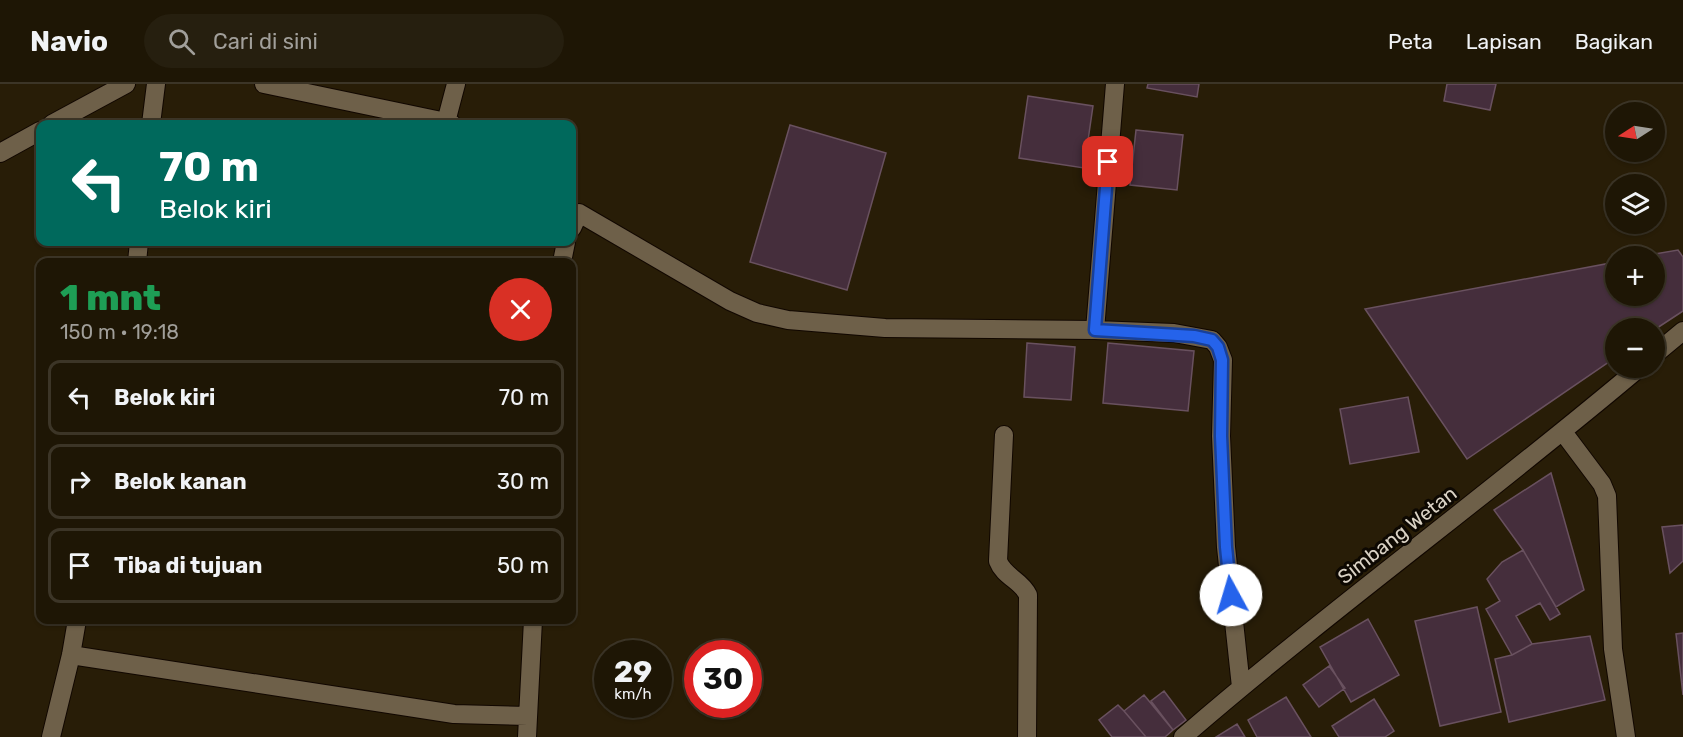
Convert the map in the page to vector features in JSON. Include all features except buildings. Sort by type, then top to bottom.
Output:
[{"type":"street","points":[[59,120],[126,84]]},
{"type":"street","points":[[152,120],[156,84]]},
{"type":"street","points":[[264,84],[435,120]]},
{"type":"street","points":[[450,120],[456,84]]},
{"type":"street","points":[[1095,330],[1115,84]]},
{"type":"street","points":[[0,153],[36,133]]},
{"type":"street","points":[[576,216],[730,301],[757,313],[788,320],[885,328],[1095,330],[1194,336],[1212,340],[1218,347],[1222,360],[1221,436],[1226,547],[1241,687]]},
{"type":"street","points":[[1665,346],[1683,331]]},
{"type":"street","name":"Simbang Wetan","points":[[1183,737],[1241,687],[1563,432],[1627,378]]},
{"type":"street","points":[[1563,432],[1602,484],[1607,496],[1613,649],[1626,737]]},
{"type":"street","points":[[1004,435],[998,561],[1005,573],[1025,588],[1028,595],[1027,737]]},
{"type":"street","points":[[51,737],[76,624]]},
{"type":"street","points":[[527,737],[533,624]]},
{"type":"street","points":[[71,655],[454,714],[528,716]]},
{"type":"route","points":[[1108,162],[1095,330],[1174,333],[1212,340],[1218,347],[1222,360],[1221,436],[1226,547],[1231,595]]}]
